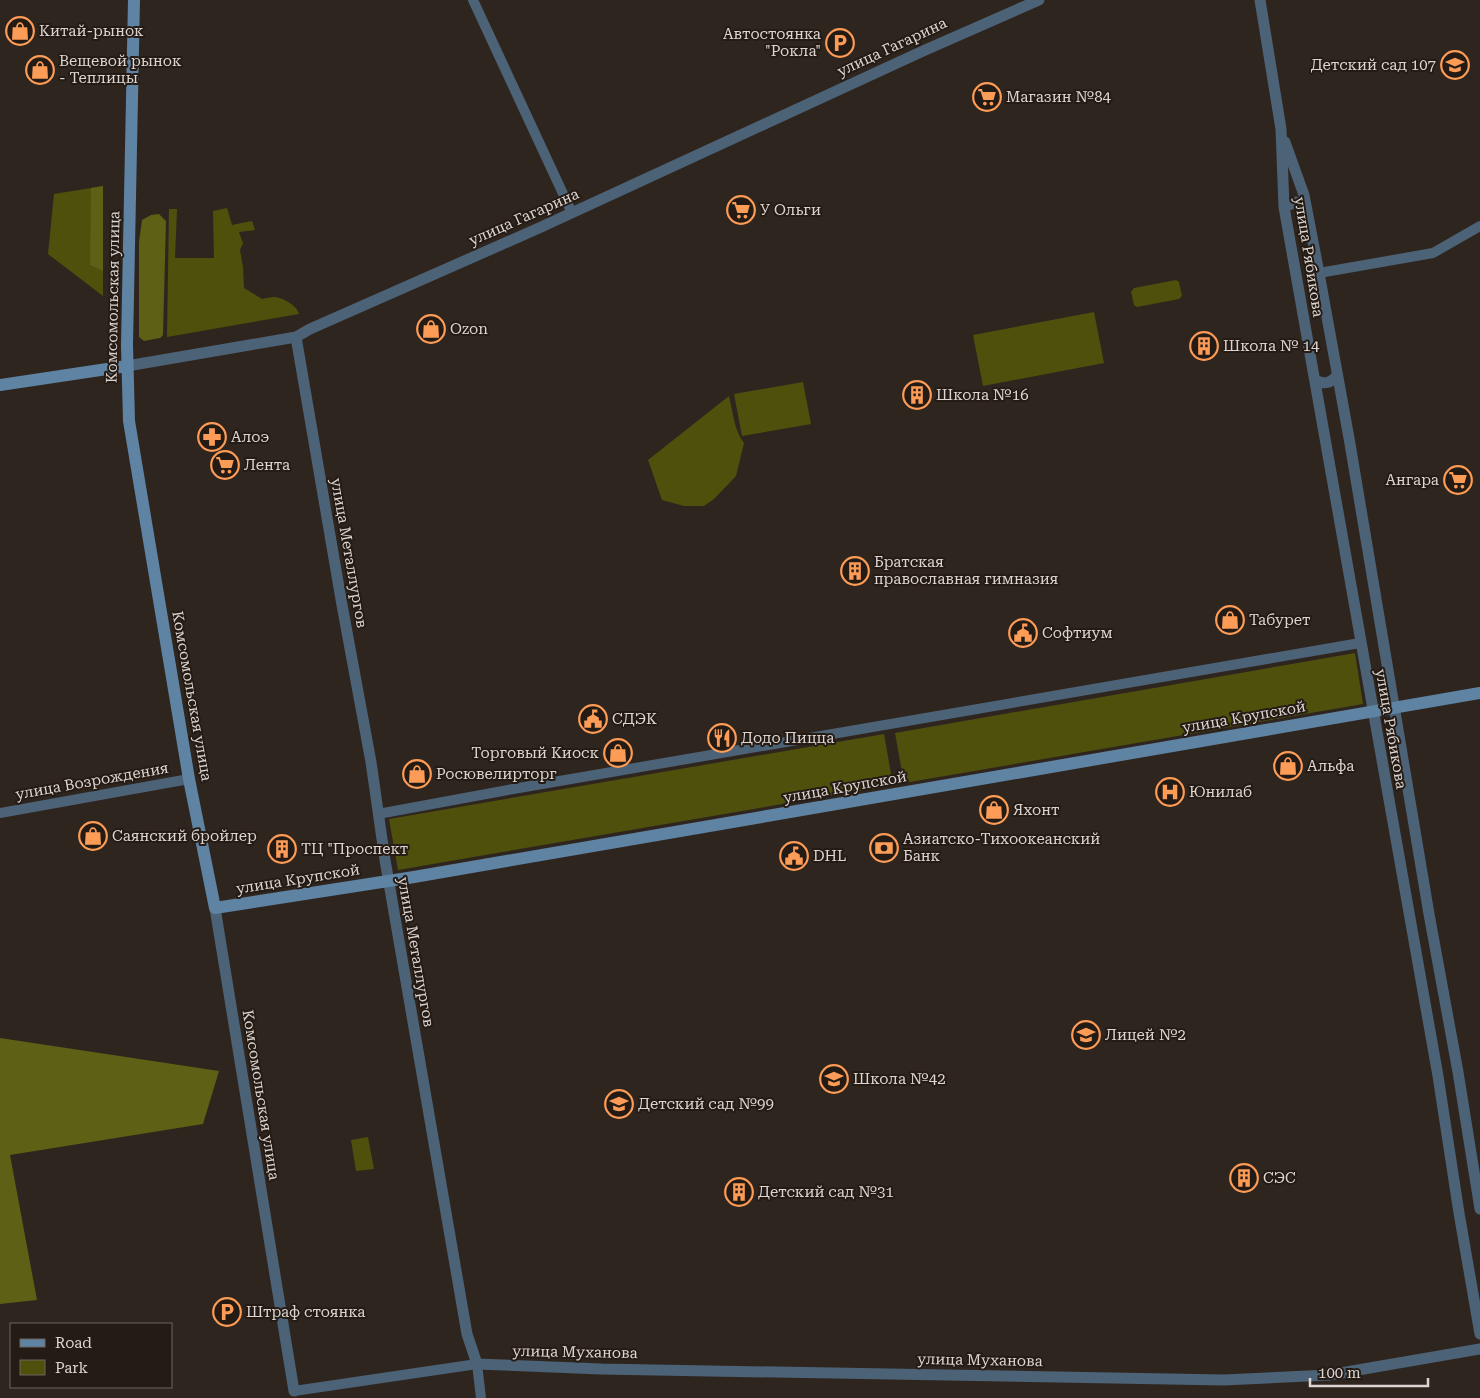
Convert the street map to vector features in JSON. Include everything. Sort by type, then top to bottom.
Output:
[{"type":"main road","name":"Комсомольская улица","points":[[134,0],[127,366],[129,421],[189,779],[215,908]]},
{"type":"main road","name":"улица Гагарина","points":[[0,385],[127,366]]},
{"type":"main road","name":"улица Крупской","points":[[215,908],[388,881],[1480,693]]},
{"type":"street","points":[[473,0],[572,213]]},
{"type":"street","name":"улица Гагарина","points":[[127,366],[296,337],[310,329],[572,213],[923,51],[1039,0]]},
{"type":"street","name":"улица Рябикова","points":[[1260,0],[1280,129],[1284,207],[1438,1076],[1480,1334]]},
{"type":"street","name":"улица Рябикова","points":[[1280,129],[1304,195],[1319,273],[1349,438],[1480,1209]]},
{"type":"street","points":[[1284,207],[1296,202],[1306,206]]},
{"type":"street","points":[[1319,273],[1432,253],[1480,226]]},
{"type":"street","name":"улица Металлургов","points":[[296,337],[371,762],[388,881],[467,1334],[477,1364]]},
{"type":"street","points":[[1315,380],[1322,383],[1330,382],[1337,376]]},
{"type":"street","points":[[378,814],[1360,643]]},
{"type":"street","name":"улица Возрождения","points":[[0,813],[189,779]]},
{"type":"street","name":"Комсомольская улица","points":[[215,908],[294,1391]]},
{"type":"street","name":"улица Муханова","points":[[477,1364],[601,1369],[1224,1380],[1329,1376],[1480,1349]]},
{"type":"street","points":[[294,1391],[477,1364],[481,1398]]},
{"type":"green space","points":[[103,186],[103,296],[48,254],[54,194]]},
{"type":"green space","points":[[227,208],[232,225],[252,221],[255,230],[239,232],[243,243],[240,250],[244,288],[262,299],[275,297],[286,301],[296,308],[299,314],[167,337],[169,209],[177,209],[175,258],[214,258],[213,211]]},
{"type":"green space","points":[[1176,280],[1179,282],[1182,296],[1179,299],[1137,307],[1134,305],[1131,292],[1134,288]]},
{"type":"green space","points":[[1094,312],[1104,363],[983,386],[973,335]]},
{"type":"green space","points":[[803,382],[811,424],[742,436],[734,394]]},
{"type":"green space","points":[[729,396],[736,427],[744,443],[736,476],[714,499],[704,506],[684,506],[662,500],[648,460]]},
{"type":"green space","points":[[1355,653],[1363,704],[904,783],[895,733]]},
{"type":"green space","points":[[884,734],[893,785],[398,870],[389,819]]},
{"type":"green space","points":[[368,1137],[374,1169],[356,1171],[351,1140]]},
{"type":"shaded area","points":[[103,186],[103,271],[90,265],[91,188]]},
{"type":"shaded area","points":[[159,214],[166,221],[163,335],[160,338],[144,341],[139,337],[139,242],[142,220],[151,215]]},
{"type":"shaded area","points":[[0,1038],[219,1071],[203,1124],[10,1155],[37,1300],[0,1304]]},
{"type":"place","name":"Китай-рынок","points":[[20,31]]},
{"type":"place","name":"Автостоянка \"Рокла\"","points":[[840,43]]},
{"type":"place","name":"Детский сад 107","points":[[1455,65]]},
{"type":"place","name":"Вещевой рынок - Теплицы","points":[[40,70]]},
{"type":"place","name":"Магазин №84","points":[[987,97]]},
{"type":"place","name":"У Ольги","points":[[741,210]]},
{"type":"place","name":"Ozon","points":[[431,329]]},
{"type":"place","name":"Школа № 14","points":[[1204,346]]},
{"type":"place","name":"Школа №16","points":[[917,395]]},
{"type":"place","name":"Алоэ","points":[[212,437]]},
{"type":"place","name":"Лента","points":[[225,465]]},
{"type":"place","name":"Ангара","points":[[1458,480]]},
{"type":"place","name":"Братская православная гимназия","points":[[855,571]]},
{"type":"place","name":"Табурет","points":[[1230,620]]},
{"type":"place","name":"Софтиум","points":[[1023,633]]},
{"type":"place","name":"СДЭК","points":[[593,719]]},
{"type":"place","name":"Додо Пицца","points":[[722,738]]},
{"type":"place","name":"Торговый Киоск","points":[[618,753]]},
{"type":"place","name":"Альфа","points":[[1288,766]]},
{"type":"place","name":"Росювелирторг","points":[[417,774]]},
{"type":"place","name":"Юнилаб","points":[[1170,792]]},
{"type":"place","name":"Яхонт","points":[[994,810]]},
{"type":"place","name":"Саянский бройлер","points":[[93,836]]},
{"type":"place","name":"Азиатско-Тихоокеанский Банк","points":[[884,848]]},
{"type":"place","name":"ТЦ \"Проспект","points":[[282,849]]},
{"type":"place","name":"DHL","points":[[794,856]]},
{"type":"place","name":"Лицей №2","points":[[1086,1035]]},
{"type":"place","name":"Школа №42","points":[[834,1079]]},
{"type":"place","name":"Детский сад №99","points":[[619,1104]]},
{"type":"place","name":"СЭС","points":[[1244,1178]]},
{"type":"place","name":"Детский сад №31","points":[[739,1192]]},
{"type":"place","name":"Штраф стоянка","points":[[227,1312]]}]
